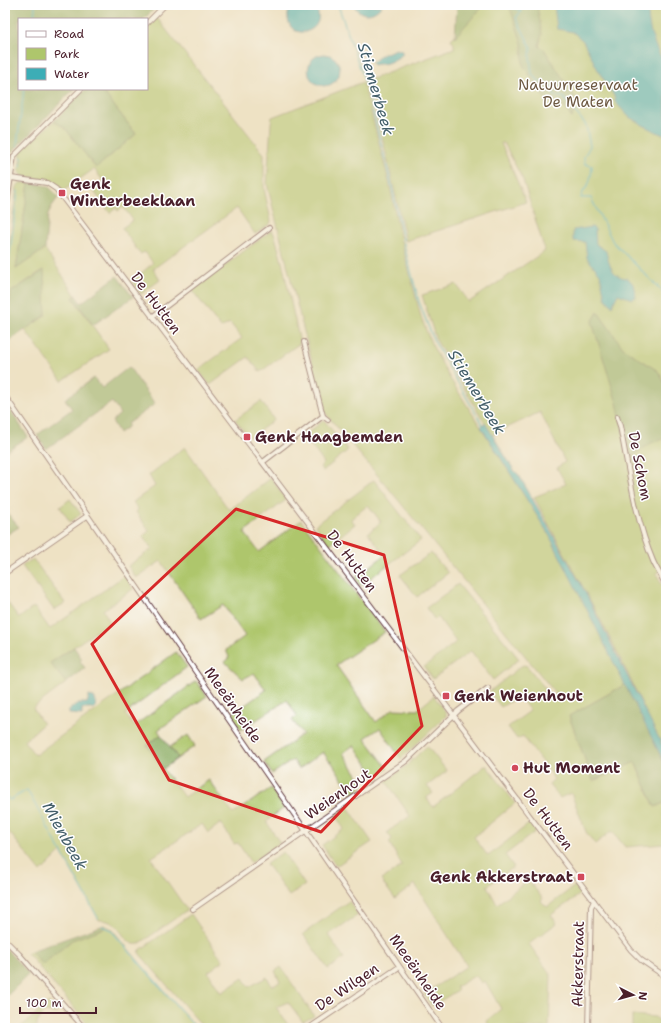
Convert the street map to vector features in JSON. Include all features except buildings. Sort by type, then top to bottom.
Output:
[{"type":"street","points":[[148,22],[166,5]]},
{"type":"street","points":[[5,217],[14,156],[80,90]]},
{"type":"street","name":"De Hutten","points":[[11,178],[47,183],[56,189],[594,901],[641,960],[666,977]]},
{"type":"street","points":[[152,317],[268,228]]},
{"type":"street","points":[[304,342],[324,416],[328,420]]},
{"type":"street","name":"Meeënheide","points":[[5,396],[442,1028]]},
{"type":"street","points":[[263,462],[324,416]]},
{"type":"street","name":"De Schom","points":[[617,417],[634,500],[641,526],[653,560],[666,586]]},
{"type":"street","points":[[5,573],[87,516]]},
{"type":"street","name":"Weienhout","points":[[193,909],[406,761],[454,714],[488,688]]},
{"type":"street","name":"Akkerstraat","points":[[588,1028],[591,907],[594,901]]},
{"type":"street","points":[[5,940],[84,1028]]},
{"type":"street","name":"De Wilgen","points":[[309,1028],[399,967]]},
{"type":"highlighted area","points":[[236,509],[384,555],[422,726],[321,832],[169,780],[92,644]]},
{"type":"green space","points":[[5,5],[158,5],[145,18],[18,18],[18,90],[73,90],[11,153],[5,151]]},
{"type":"green space","points":[[457,5],[484,5],[455,37]]},
{"type":"green space","name":"Natuurreservaat De Maten","points":[[484,5],[666,5],[666,576],[662,570],[656,573],[666,593],[666,754],[629,676],[586,592],[534,497],[566,484],[557,468],[565,462],[540,412],[492,435],[436,340],[422,295],[456,284],[469,302],[545,251],[523,180],[504,143],[501,143],[526,202],[406,241],[369,80],[454,48],[454,44],[451,39]]},
{"type":"green space","points":[[509,5],[537,5],[542,34],[539,46],[544,49],[576,99],[572,118],[564,106],[546,100],[523,65],[522,43]]},
{"type":"green space","points":[[157,18],[264,154],[264,188],[271,221],[270,224],[255,234],[237,208],[153,269],[160,280],[141,294],[132,281],[153,263],[145,252],[140,254],[122,228],[133,220],[123,207],[118,211],[116,208],[110,213],[93,190],[104,182],[94,169],[63,191],[50,180],[24,177],[19,172],[21,151],[54,121],[65,128],[96,168],[136,134],[102,90],[148,90],[148,27]]},
{"type":"green space","points":[[363,82],[389,182],[401,241],[421,317],[431,343],[449,377],[550,536],[626,684],[569,716],[593,781],[635,762],[655,807],[666,802],[666,844],[625,847],[612,831],[595,844],[586,832],[571,793],[560,798],[549,784],[554,779],[523,736],[517,739],[508,727],[530,711],[519,696],[501,707],[489,692],[524,665],[527,666],[552,697],[556,694],[390,490],[326,414],[267,184],[271,123],[272,117]]},
{"type":"green space","points":[[85,90],[102,90],[136,134],[96,168],[65,128],[54,121]]},
{"type":"green space","points":[[20,183],[29,183],[16,269],[45,249],[76,296],[73,298],[109,349],[62,381],[25,330],[46,315],[43,270],[11,292],[5,340],[5,275],[17,186]]},
{"type":"green space","points":[[29,183],[46,186],[55,193],[58,198],[48,214],[45,249],[16,269]]},
{"type":"green space","points":[[272,230],[283,266],[300,343],[260,372],[248,357],[210,385],[198,370],[242,338],[230,323],[221,328],[192,290]]},
{"type":"green space","points":[[44,270],[46,315],[5,344],[11,292]]},
{"type":"green space","points":[[117,276],[133,297],[93,325],[73,297],[76,296],[81,303]]},
{"type":"green space","points":[[598,312],[623,348],[658,371],[666,385],[666,438],[651,443],[629,459],[617,403],[592,322]]},
{"type":"green space","points":[[129,367],[155,404],[127,424],[129,426],[119,433],[112,421],[120,414],[112,402],[46,449],[37,435],[72,409],[65,399],[94,378],[102,388]]},
{"type":"green space","points":[[261,401],[274,420],[250,438],[235,420]]},
{"type":"green space","points":[[5,402],[28,437],[5,452]]},
{"type":"green space","points":[[324,420],[348,450],[323,471],[320,467],[324,463],[304,436]]},
{"type":"green space","points":[[185,447],[229,510],[271,478],[286,500],[244,532],[259,552],[301,520],[385,632],[336,665],[376,722],[393,709],[417,710],[434,696],[446,713],[446,716],[401,759],[380,728],[365,738],[388,769],[376,777],[354,745],[343,753],[364,785],[352,794],[331,761],[330,762],[323,752],[299,769],[293,760],[272,774],[264,762],[303,734],[292,720],[297,716],[287,700],[241,730],[231,715],[266,690],[254,673],[243,679],[225,662],[229,657],[226,650],[245,636],[223,605],[201,619],[161,561],[136,578],[128,566],[152,549],[143,536],[149,531],[136,512],[138,510],[133,502],[155,486],[149,475]]},
{"type":"green space","points":[[374,480],[421,540],[360,586],[355,578],[385,555],[368,533],[381,522],[368,505],[351,519],[355,524],[329,545],[315,525]]},
{"type":"green space","points":[[70,499],[81,514],[70,522],[60,507]]},
{"type":"green space","points":[[7,513],[19,527],[5,536],[5,515]]},
{"type":"green space","points":[[431,553],[448,573],[417,597],[400,575]]},
{"type":"green space","points":[[33,559],[65,603],[54,610],[22,566]]},
{"type":"green space","points":[[125,575],[133,589],[103,610],[110,622],[50,663],[66,683],[33,708],[43,724],[24,741],[35,755],[176,652],[187,667],[125,714],[134,726],[196,681],[207,696],[158,730],[161,735],[147,745],[163,769],[184,797],[209,780],[233,814],[271,788],[284,808],[266,821],[280,843],[251,863],[238,843],[234,844],[221,823],[208,833],[202,824],[151,858],[187,910],[139,944],[131,943],[127,940],[119,929],[112,923],[99,920],[61,852],[41,872],[5,827],[5,599],[19,618],[34,607],[50,629]]},
{"type":"green space","points":[[458,584],[519,659],[493,680],[471,651],[433,679],[424,667],[456,642],[438,617],[435,620],[426,608]]},
{"type":"green space","points":[[74,647],[82,659],[80,661],[85,668],[66,683],[50,663]]},
{"type":"green space","points":[[626,684],[666,767],[666,802],[655,807],[635,762],[593,781],[569,716]]},
{"type":"green space","points":[[161,735],[178,758],[163,769],[147,745]]},
{"type":"green space","points":[[188,735],[195,746],[178,758],[170,747]]},
{"type":"green space","points":[[427,746],[447,771],[427,786],[433,793],[426,798],[433,807],[486,765],[515,803],[474,837],[488,856],[530,823],[536,831],[505,855],[514,867],[487,886],[497,904],[528,880],[543,899],[541,901],[547,907],[576,885],[582,893],[551,915],[557,923],[529,944],[551,975],[549,1028],[490,1028],[486,1021],[501,1009],[485,981],[481,983],[476,975],[456,987],[458,990],[432,1006],[424,994],[467,966],[415,884],[395,899],[381,880],[402,866],[389,842],[392,839],[387,832],[410,816],[386,781],[405,767]]},
{"type":"green space","points":[[348,807],[372,842],[336,866],[322,845],[344,829],[336,816]]},
{"type":"green space","points":[[283,852],[305,885],[289,896],[266,864]]},
{"type":"green space","points":[[349,901],[358,915],[328,935],[344,958],[328,969],[303,934]]},
{"type":"green space","points":[[191,914],[223,961],[208,972],[221,993],[243,978],[249,987],[267,977],[272,986],[280,982],[275,971],[281,967],[314,1016],[303,1022],[288,1002],[276,1007],[290,1028],[204,1028],[139,953],[140,950]]},
{"type":"green space","points":[[104,925],[112,929],[160,987],[197,1028],[91,1028],[27,953],[31,951],[42,965],[72,940],[104,928]]},
{"type":"green space","points":[[104,925],[105,928],[72,940],[42,965],[31,951]]},
{"type":"green space","points":[[5,948],[29,974],[5,998]]},
{"type":"green space","points":[[49,1002],[57,1013],[44,1012],[37,1023],[37,1028],[20,1028]]},
{"type":"green space","points":[[632,1015],[655,1017],[666,1026],[666,1028],[632,1028]]},
{"type":"water","points":[[293,5],[314,5],[318,14],[318,21],[309,31],[296,31],[291,27],[288,15],[289,10]]},
{"type":"water","points":[[354,5],[382,5],[379,9],[372,13],[364,14]]},
{"type":"water","points":[[554,5],[648,5],[652,36],[666,65],[666,134],[663,135],[629,117],[615,102],[614,96],[583,41],[573,32],[557,29]]},
{"type":"water","points":[[396,49],[401,50],[403,54],[394,60],[373,65],[371,62],[376,60],[379,56]]},
{"type":"water","points":[[324,54],[333,57],[337,61],[340,70],[337,79],[333,83],[324,86],[315,83],[311,79],[308,70],[311,61],[315,57]]},
{"type":"water","points":[[592,227],[595,229],[596,244],[606,251],[610,265],[615,273],[618,276],[628,278],[633,284],[636,297],[632,299],[618,294],[612,306],[605,298],[600,274],[587,258],[585,242],[573,241],[573,230]]},
{"type":"water","points":[[485,423],[514,470],[519,475],[582,586],[666,752],[666,766],[549,535],[481,427]]},
{"type":"water","points":[[89,696],[94,697],[96,705],[94,709],[82,709],[82,715],[69,714],[69,710],[78,703],[87,703]]},
{"type":"waterway","name":"Mienbeek","points":[[34,18],[35,5]]},
{"type":"waterway","name":"Stiemerbeek","points":[[338,5],[367,88],[419,302],[434,341],[483,426]]},
{"type":"waterway","points":[[512,5],[512,7],[521,11],[516,18],[531,47],[530,58],[532,74],[540,82],[554,87],[554,96],[563,97],[586,125],[590,146],[584,157],[585,164],[592,166],[592,168],[589,183],[582,193],[581,198],[591,198],[613,242],[666,295]]},
{"type":"waterway","name":"Mienbeek","points":[[18,146],[24,90]]},
{"type":"waterway","name":"Mienbeek","points":[[21,167],[22,157]]},
{"type":"waterway","name":"Mienbeek","points":[[5,290],[18,191]]},
{"type":"waterway","name":"Mienbeek","points":[[5,792],[10,800],[27,790],[98,918]]},
{"type":"waterway","name":"Mienbeek","points":[[102,926],[110,929],[196,1028]]},
{"type":"place","name":"Genk Winterbeeklaan","points":[[62,193]]},
{"type":"place","name":"Genk Haagbemden","points":[[247,437]]},
{"type":"place","name":"Genk Weienhout","points":[[446,696]]},
{"type":"place","name":"Hut Moment","points":[[515,768]]},
{"type":"place","name":"Genk Akkerstraat","points":[[581,877]]}]
